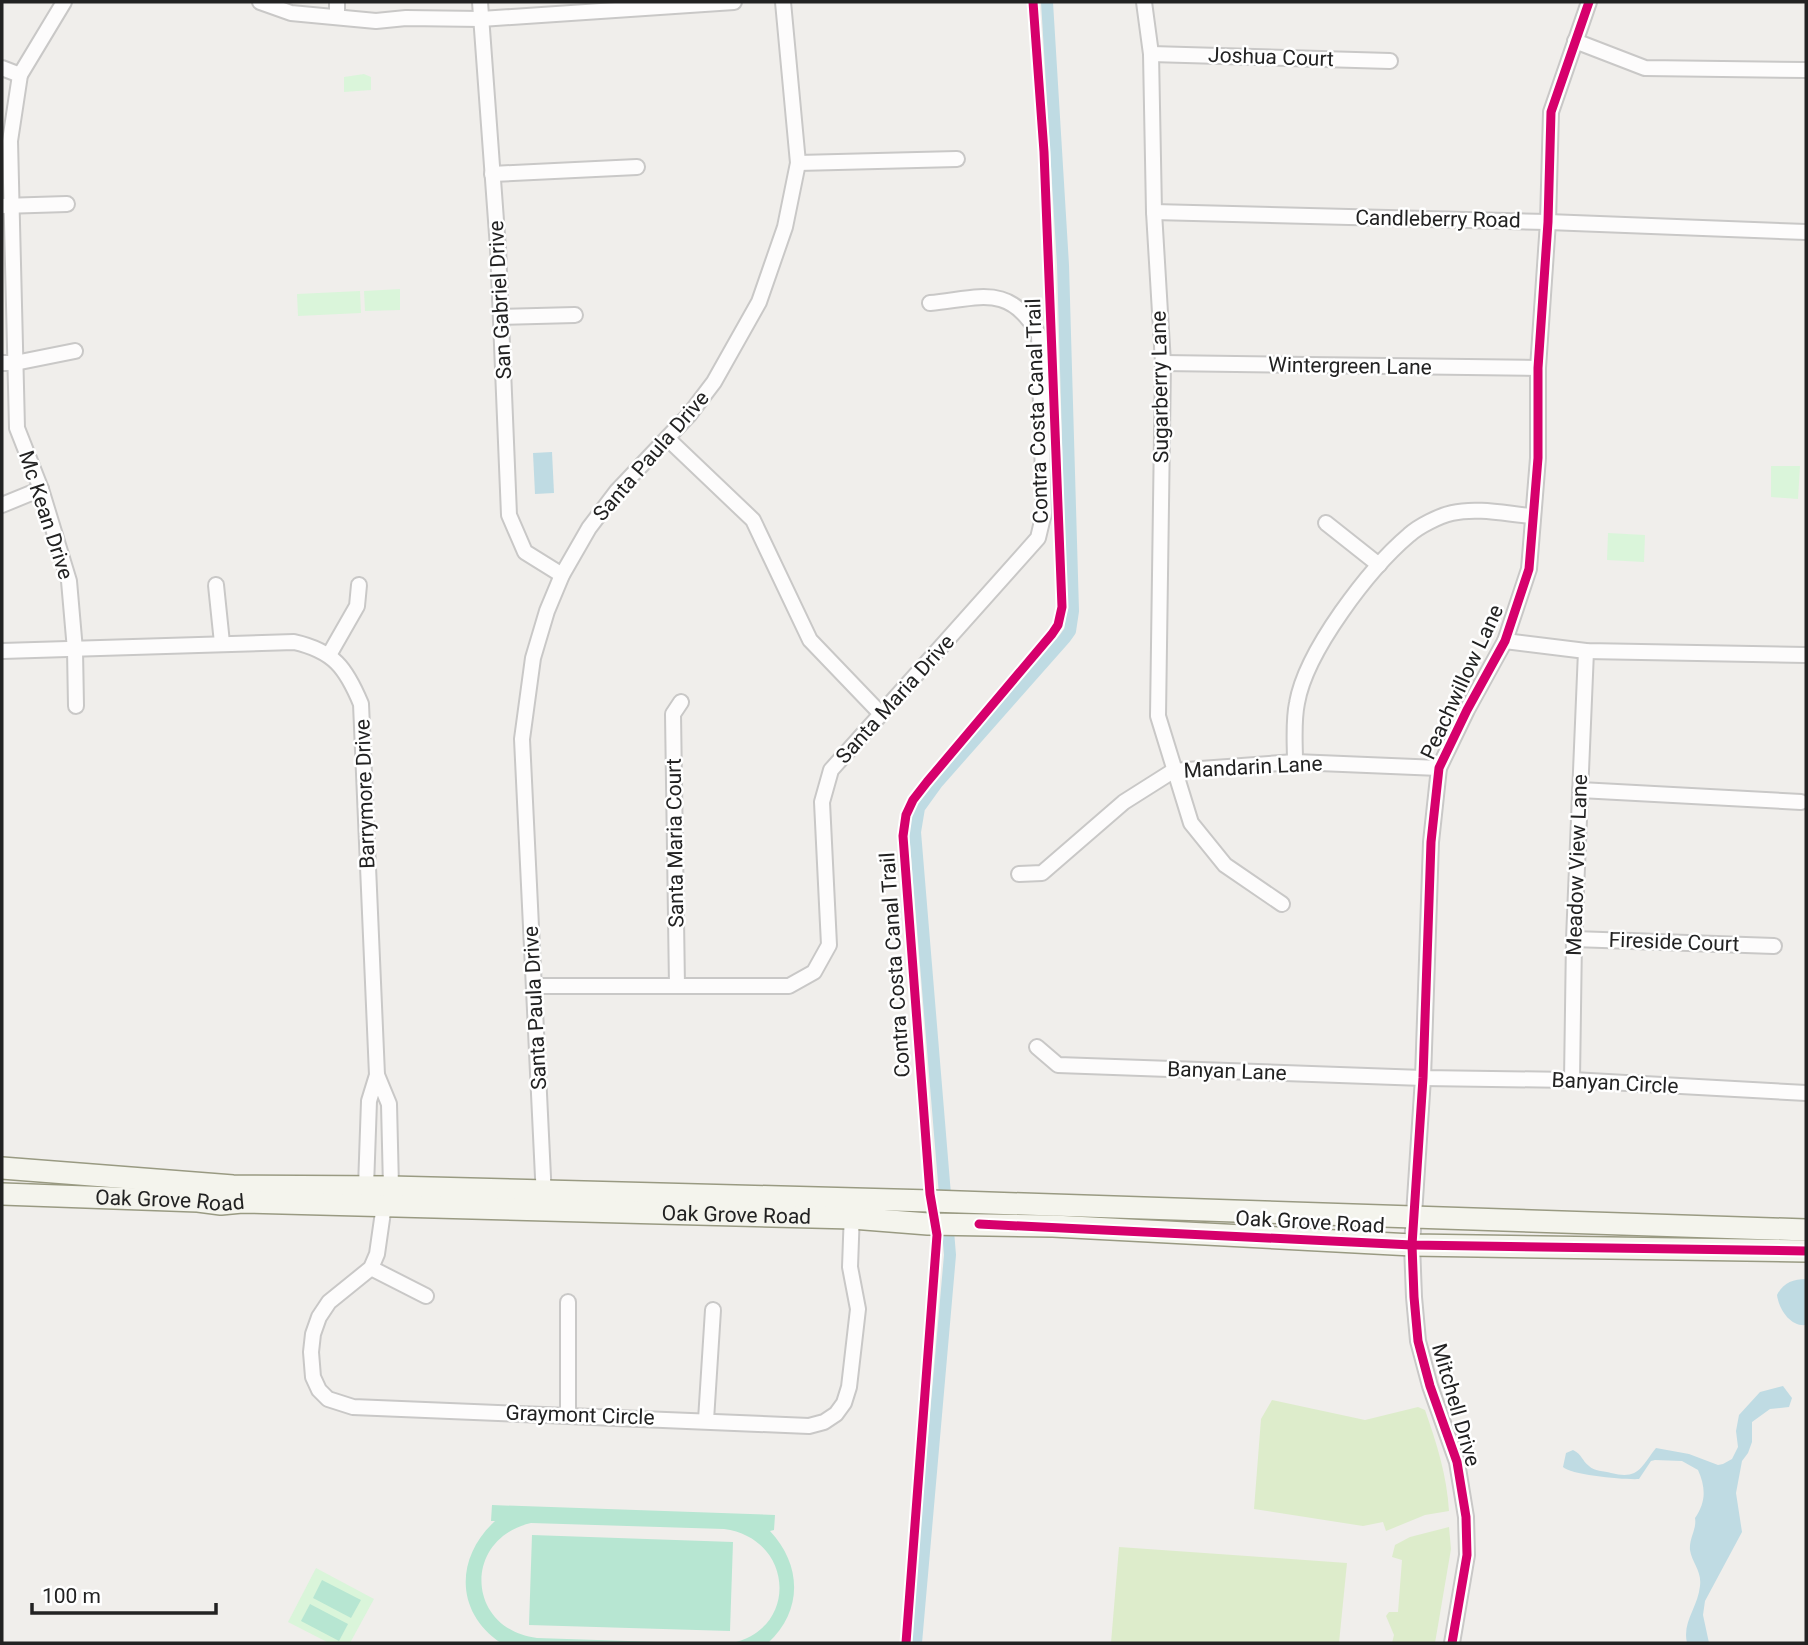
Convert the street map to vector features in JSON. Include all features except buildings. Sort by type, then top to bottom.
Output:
[{"type":"main road","name":"Oak Grove Road","points":[[2,1168],[233,1186],[366,1187],[388,1196]]},
{"type":"main road","name":"Oak Grove Road","points":[[2,1194],[198,1200],[221,1204],[388,1196],[852,1209],[931,1201],[1806,1230]]},
{"type":"main road","points":[[979,1224],[979,1220],[985,1216],[1036,1217],[1049,1206]]},
{"type":"main road","name":"Oak Grove Road","points":[[852,1209],[935,1224],[1412,1245],[1806,1251]]},
{"type":"street","name":"Mc Kean Drive","points":[[65,2],[20,75],[10,141],[7,206],[8,363],[17,428],[41,489],[69,581],[75,650],[76,706]]},
{"type":"street","points":[[260,2],[291,13],[337,9],[376,21],[406,18],[481,19],[734,2]]},
{"type":"street","name":"San Gabriel Drive","points":[[480,2],[502,317],[509,516],[524,552],[562,575]]},
{"type":"street","name":"Santa Paula Drive","points":[[544,1201],[522,739],[533,657],[547,611],[562,575],[601,512],[668,439],[714,382],[759,302],[785,227],[799,163],[783,2]]},
{"type":"street","name":"Sugarberry Lane","points":[[1144,2],[1151,54],[1154,212],[1163,363],[1158,716],[1191,823],[1225,865],[1282,904]]},
{"type":"street","name":"Peachwillow Lane","points":[[1414,1216],[1423,1078],[1431,842],[1438,768],[1505,641],[1529,569],[1538,458],[1538,368],[1548,222],[1551,112],[1589,2]]},
{"type":"street","points":[[1574,41],[1645,68],[1806,70]]},
{"type":"street","name":"Joshua Court","points":[[1151,54],[1390,61]]},
{"type":"street","points":[[2,68],[20,75]]},
{"type":"street","points":[[799,163],[957,159]]},
{"type":"street","points":[[492,174],[637,167]]},
{"type":"street","points":[[7,206],[67,204]]},
{"type":"street","name":"Candleberry Road","points":[[1154,212],[1806,232]]},
{"type":"street","name":"Santa Maria Drive","points":[[534,986],[789,986],[814,972],[829,945],[822,802],[831,770],[1038,538],[1044,513],[1039,335],[1029,317],[1009,300],[990,297],[930,303]]},
{"type":"street","points":[[502,317],[575,315]]},
{"type":"street","points":[[8,363],[75,351]]},
{"type":"street","name":"Wintergreen Lane","points":[[1163,363],[1538,368]]},
{"type":"street","points":[[668,439],[753,520],[810,640],[881,714]]},
{"type":"street","points":[[2,505],[41,489]]},
{"type":"street","points":[[1294,762],[1297,703],[1308,668],[1325,636],[1379,565],[1411,533],[1450,513],[1469,511],[1532,516]]},
{"type":"street","points":[[1325,523],[1379,565]]},
{"type":"street","points":[[216,585],[222,643]]},
{"type":"street","points":[[329,655],[356,606],[359,585]]},
{"type":"street","points":[[1505,641],[1586,651],[1806,655]]},
{"type":"street","name":"Barrymore Drive","points":[[2,651],[294,642],[314,646],[329,655],[350,677],[361,704],[377,1074],[369,1101],[366,1187]]},
{"type":"street","name":"Meadow View Lane","points":[[1572,1080],[1574,939],[1586,651]]},
{"type":"street","name":"Santa Maria Court","points":[[677,986],[673,715],[681,702]]},
{"type":"street","name":"Mandarin Lane","points":[[1019,874],[1042,873],[1124,802],[1173,771],[1294,762],[1438,768]]},
{"type":"street","points":[[1580,790],[1801,802]]},
{"type":"street","name":"Fireside Court","points":[[1574,939],[1774,946]]},
{"type":"street","name":"Banyan Lane","points":[[1038,1047],[1058,1065],[1423,1078]]},
{"type":"street","name":"Barrymore Drive","points":[[377,1074],[389,1104],[388,1196]]},
{"type":"street","name":"Banyan Circle","points":[[1423,1078],[1572,1080],[1806,1093]]},
{"type":"street","points":[[388,1196],[377,1254],[371,1268],[426,1296]]},
{"type":"street","name":"Graymont Circle","points":[[371,1268],[329,1302],[319,1317],[313,1334],[313,1377],[319,1390],[328,1399],[353,1406],[809,1426],[824,1422],[836,1414],[845,1403],[849,1387],[858,1309],[850,1268],[852,1209]]},
{"type":"street","name":"Mitchell Drive","points":[[1414,1216],[1412,1245],[1418,1341],[1430,1386],[1457,1462],[1466,1517],[1467,1555],[1452,1643]]},
{"type":"street","points":[[568,1302],[568,1414]]},
{"type":"street","points":[[706,1420],[713,1310]]},
{"type":"green space","points":[[364,74],[371,77],[371,90],[344,92],[344,77]]},
{"type":"green space","points":[[400,289],[400,310],[365,311],[364,291]]},
{"type":"green space","points":[[360,291],[361,313],[298,316],[297,294]]},
{"type":"green space","points":[[1771,466],[1800,466],[1798,499],[1771,497]]},
{"type":"green space","points":[[1608,533],[1645,535],[1644,562],[1607,560]]},
{"type":"green space","points":[[1272,1400],[1365,1420],[1418,1407],[1425,1410],[1441,1460],[1449,1511],[1425,1515],[1386,1531],[1383,1522],[1363,1526],[1254,1509],[1261,1419]]},
{"type":"green space","points":[[492,1505],[775,1515],[774,1530],[770,1531],[781,1544],[793,1573],[794,1588],[788,1617],[768,1643],[732,1643],[754,1634],[769,1620],[778,1603],[779,1584],[775,1565],[764,1548],[747,1536],[724,1529],[531,1523],[509,1532],[493,1546],[484,1564],[482,1583],[486,1602],[496,1618],[514,1631],[537,1638],[688,1643],[501,1643],[475,1616],[468,1601],[466,1584],[467,1568],[473,1551],[495,1521],[491,1521]]},
{"type":"green space","points":[[1449,1527],[1451,1549],[1435,1643],[1392,1643],[1394,1635],[1386,1616],[1389,1612],[1398,1612],[1402,1560],[1392,1557],[1395,1545],[1410,1537]]},
{"type":"green space","points":[[532,1535],[733,1542],[730,1631],[529,1625]]},
{"type":"green space","points":[[1119,1547],[1347,1563],[1339,1643],[1111,1643]]},
{"type":"green space","points":[[316,1568],[374,1599],[350,1643],[329,1643],[288,1622]]},
{"type":"green space","points":[[322,1580],[361,1600],[351,1618],[313,1598]]},
{"type":"green space","points":[[310,1604],[348,1624],[339,1641],[301,1621]]},
{"type":"water","points":[[552,452],[554,493],[535,494],[533,453]]},
{"type":"water","points":[[1806,1279],[1806,1325],[1801,1325],[1787,1316],[1777,1295],[1789,1282]]},
{"type":"water","points":[[1783,1386],[1792,1398],[1789,1407],[1770,1409],[1752,1422],[1752,1442],[1742,1461],[1736,1493],[1742,1532],[1705,1601],[1703,1615],[1709,1643],[1687,1643],[1688,1621],[1700,1586],[1700,1576],[1690,1550],[1695,1518],[1704,1495],[1698,1470],[1682,1461],[1655,1460],[1651,1461],[1639,1479],[1599,1476],[1563,1467],[1566,1453],[1573,1450],[1591,1468],[1620,1475],[1628,1475],[1638,1470],[1656,1448],[1689,1454],[1718,1465],[1723,1464],[1732,1459],[1738,1447],[1736,1431],[1739,1415],[1760,1392]]},
{"type":"waterway","points":[[916,1643],[950,1255],[915,832],[919,808],[937,783],[1065,638],[1070,631],[1073,611],[1063,265],[1047,2]]},
{"type":"cycle path","name":"Contra Costa Canal Trail","points":[[906,1643],[937,1235],[930,1194],[903,836],[906,815],[913,800],[927,782],[1052,634],[1058,625],[1062,607],[1044,152],[1033,2]]},
{"type":"cycle path","points":[[1452,1643],[1467,1555],[1466,1517],[1457,1462],[1430,1386],[1418,1341],[1412,1245],[1423,1078],[1431,842],[1439,768],[1505,641],[1529,569],[1538,458],[1538,368],[1548,222],[1551,112],[1589,2]]},
{"type":"cycle path","points":[[979,1224],[1412,1245],[1806,1251]]}]
